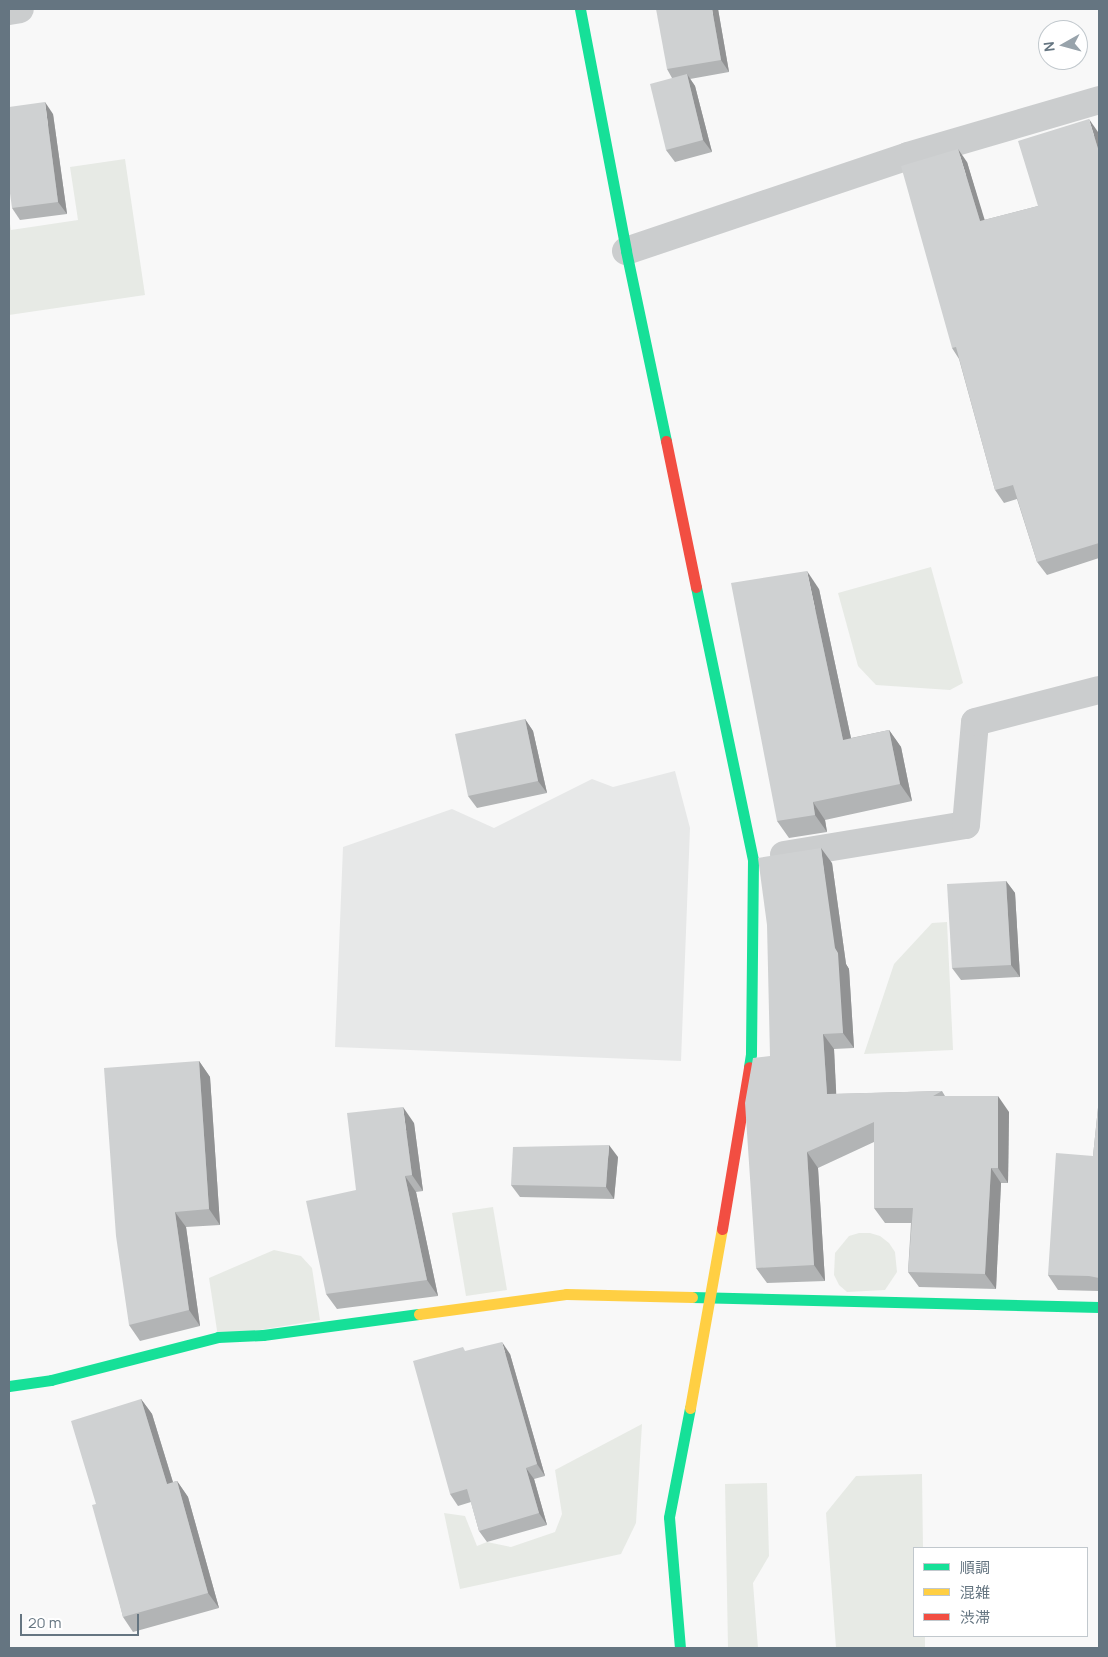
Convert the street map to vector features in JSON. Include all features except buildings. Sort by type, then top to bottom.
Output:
[{"type":"street","points":[[9,11],[20,9]]},
{"type":"street","points":[[580,9],[626,251],[752,860],[751,1054],[711,1298],[669,1517],[680,1648]]},
{"type":"street","points":[[626,251],[908,156],[1099,100]]},
{"type":"street","points":[[752,860],[966,825],[975,722],[1099,690]]},
{"type":"street","points":[[9,1386],[51,1380],[218,1337],[263,1335],[566,1294],[1099,1307]]},
{"type":"shaded area","points":[[125,159],[145,295],[9,315],[9,218],[11,230],[78,220],[70,167]]},
{"type":"shaded area","points":[[931,567],[963,683],[950,690],[876,685],[858,666],[838,593]]},
{"type":"shaded area","points":[[675,771],[690,828],[681,1061],[335,1047],[343,847],[452,809],[494,828],[592,779],[613,787]]},
{"type":"shaded area","points":[[947,922],[953,1050],[864,1054],[894,964],[932,923]]},
{"type":"shaded area","points":[[493,1207],[507,1290],[466,1296],[452,1213]]},
{"type":"shaded area","points":[[859,1233],[870,1233],[880,1236],[889,1243],[895,1252],[897,1272],[885,1290],[847,1292],[839,1285],[834,1275],[835,1253],[849,1236]]},
{"type":"shaded area","points":[[274,1250],[301,1256],[312,1268],[320,1320],[218,1337],[209,1278]]},
{"type":"shaded area","points":[[642,1424],[636,1523],[621,1554],[460,1589],[444,1513],[465,1516],[477,1546],[487,1542],[511,1547],[555,1532],[562,1514],[555,1470]]},
{"type":"shaded area","points":[[922,1474],[923,1547],[913,1547],[913,1637],[925,1637],[925,1648],[836,1648],[826,1513],[856,1476]]},
{"type":"shaded area","points":[[767,1483],[769,1556],[753,1583],[758,1648],[728,1648],[725,1484]]},
{"type":"traffic: fast","points":[[580,9],[626,251],[666,441]]},
{"type":"traffic: fast","points":[[696,587],[753,860],[751,1054],[749,1067]]},
{"type":"traffic: fast","points":[[692,1297],[1099,1307]]},
{"type":"traffic: fast","points":[[9,1386],[51,1380],[218,1337],[263,1335],[419,1314]]},
{"type":"traffic: fast","points":[[680,1648],[669,1517],[690,1408]]},
{"type":"traffic: slow","points":[[690,1408],[722,1229]]},
{"type":"traffic: slow","points":[[419,1314],[566,1294],[692,1297]]},
{"type":"traffic: jam","points":[[666,441],[696,587]]},
{"type":"traffic: jam","points":[[722,1229],[749,1067]]}]
